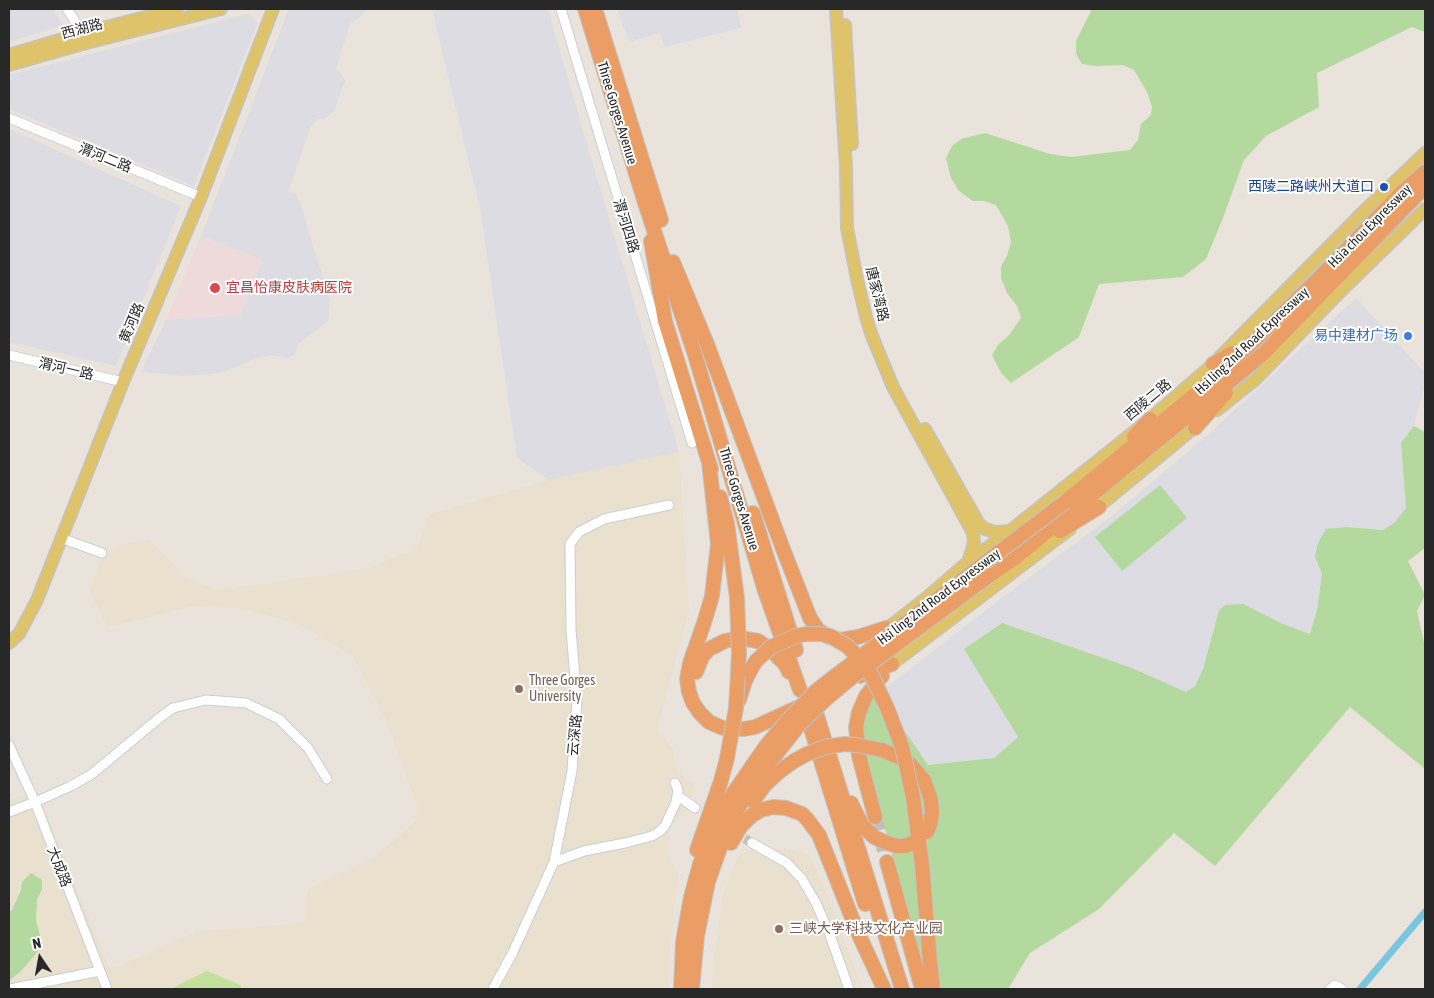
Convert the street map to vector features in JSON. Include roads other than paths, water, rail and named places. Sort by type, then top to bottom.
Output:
[{"type":"highway","name":"Three Gorges Avenue","points":[[584,9],[695,355],[766,591],[804,688]]},
{"type":"highway","name":"Three Gorges Avenue","points":[[595,9],[804,688],[892,989]]},
{"type":"highway","name":"Hsia chou Expressway","points":[[1319,287],[1401,193],[1425,172]]},
{"type":"highway","name":"Hsia chou Expressway","points":[[1319,287],[1425,187]]},
{"type":"highway","points":[[645,204],[665,321],[727,523],[737,598],[739,654],[736,708],[721,781],[690,874],[686,895],[688,912]]},
{"type":"highway","points":[[674,262],[707,344],[810,618],[818,630],[827,636],[840,640],[858,637],[886,628]]},
{"type":"highway","name":"Hsi ling 2nd Road Expressway","points":[[692,989],[701,911],[708,882],[722,842],[734,815],[788,720],[831,679],[1106,470],[1197,393],[1256,339],[1319,287]]},
{"type":"highway","name":"Hsi ling 2nd Road Expressway","points":[[681,989],[682,942],[700,864],[730,798],[770,752],[847,681],[1015,558],[1264,353],[1319,287]]},
{"type":"highway","points":[[1213,364],[1256,339]]},
{"type":"highway","points":[[1195,428],[1264,353]]},
{"type":"highway","points":[[1106,470],[1150,419]]},
{"type":"highway","points":[[709,462],[718,544],[712,596],[690,663],[687,679],[693,703],[700,713],[709,722],[723,728],[744,729],[766,723],[847,681],[892,664]]},
{"type":"highway","points":[[1015,558],[1099,507]]},
{"type":"highway","points":[[736,708],[745,681],[756,661],[771,647],[787,639],[801,635],[820,634],[830,636],[852,649],[863,662],[878,688],[895,726],[902,747],[913,797],[922,865],[933,989]]},
{"type":"highway","points":[[804,688],[770,649],[758,641],[740,638],[725,641],[709,649],[698,665],[694,680],[696,695],[704,710],[725,722],[740,724],[776,714],[868,643]]},
{"type":"highway","points":[[875,817],[860,756],[856,727],[859,712],[866,696],[892,664]]},
{"type":"highway","name":"Three Gorges Avenue","points":[[809,707],[823,734],[902,989]]},
{"type":"highway","points":[[823,734],[862,825],[874,837],[887,843],[905,846],[914,842]]},
{"type":"highway","points":[[701,989],[701,970],[710,904],[731,842],[749,806],[764,786],[794,761],[825,747],[845,744],[882,750],[893,754],[911,765],[924,780],[931,800],[932,813],[927,832]]},
{"type":"highway","points":[[731,842],[741,826],[751,816],[761,810],[773,807],[786,808],[802,814],[813,825],[819,835],[858,933],[884,989]]},
{"type":"highway","points":[[887,862],[922,989]]},
{"type":"main road","name":"西湖路","points":[[9,55],[83,33],[177,9]]},
{"type":"main road","name":"西湖路","points":[[9,65],[86,43],[221,9]]},
{"type":"main road","name":"黄河路","points":[[9,644],[19,634],[37,600],[123,382],[201,197],[273,9]]},
{"type":"main road","name":"唐家湾路","points":[[836,9],[846,167],[847,228],[866,317],[893,386],[973,533],[974,543],[968,562]]},
{"type":"main road","name":"唐家湾路","points":[[844,9],[851,110],[854,219],[861,266],[876,326],[902,388],[979,524],[985,529],[994,532],[1010,531]]},
{"type":"main road","name":"西陵二路","points":[[868,643],[1150,419],[1213,364],[1366,209],[1425,153]]},
{"type":"main road","points":[[892,664],[1099,507],[1256,379],[1342,290],[1425,209]]},
{"type":"main road","points":[[914,606],[904,621],[905,627],[912,635],[926,634],[941,626]]},
{"type":"street","points":[[67,9],[83,33]]},
{"type":"street","name":"渭河四路","points":[[561,9],[692,443]]},
{"type":"street","name":"渭河二路","points":[[9,118],[201,197]]},
{"type":"street","name":"渭河一路","points":[[9,355],[123,382]]},
{"type":"street","name":"云深路","points":[[493,989],[513,952],[554,862],[572,771],[578,701],[572,630],[570,544],[579,532],[604,519],[669,505]]},
{"type":"street","points":[[62,538],[102,553]]},
{"type":"street","points":[[9,812],[71,786],[92,774],[174,708],[206,700],[246,703],[280,719],[308,748],[327,780]]},
{"type":"street","name":"大成路","points":[[9,745],[35,802],[107,989]]},
{"type":"street","points":[[554,862],[584,851],[652,836],[665,826],[678,796],[675,783]]},
{"type":"street","points":[[678,796],[695,808]]},
{"type":"street","points":[[752,843],[786,863],[802,879],[816,902],[830,934],[849,989]]},
{"type":"street","points":[[10,989],[100,971]]},
{"type":"street","points":[[1330,989],[1335,985],[1342,989]]},
{"type":"waterway","points":[[1360,989],[1425,912]]},
{"type":"tunnel","points":[[875,817],[887,862]]},
{"type":"tunnel","points":[[733,832],[752,843]]},
{"type":"place","name":"西陵二路峡州大道口","points":[[1384,187]]},
{"type":"place","name":"宜昌怡康皮肤病医院","points":[[215,288]]},
{"type":"place","name":"易中建材广场","points":[[1408,336]]},
{"type":"place","name":"Three Gorges University","points":[[519,689]]},
{"type":"place","name":"三峡大学科技文化产业园","points":[[779,929]]}]
